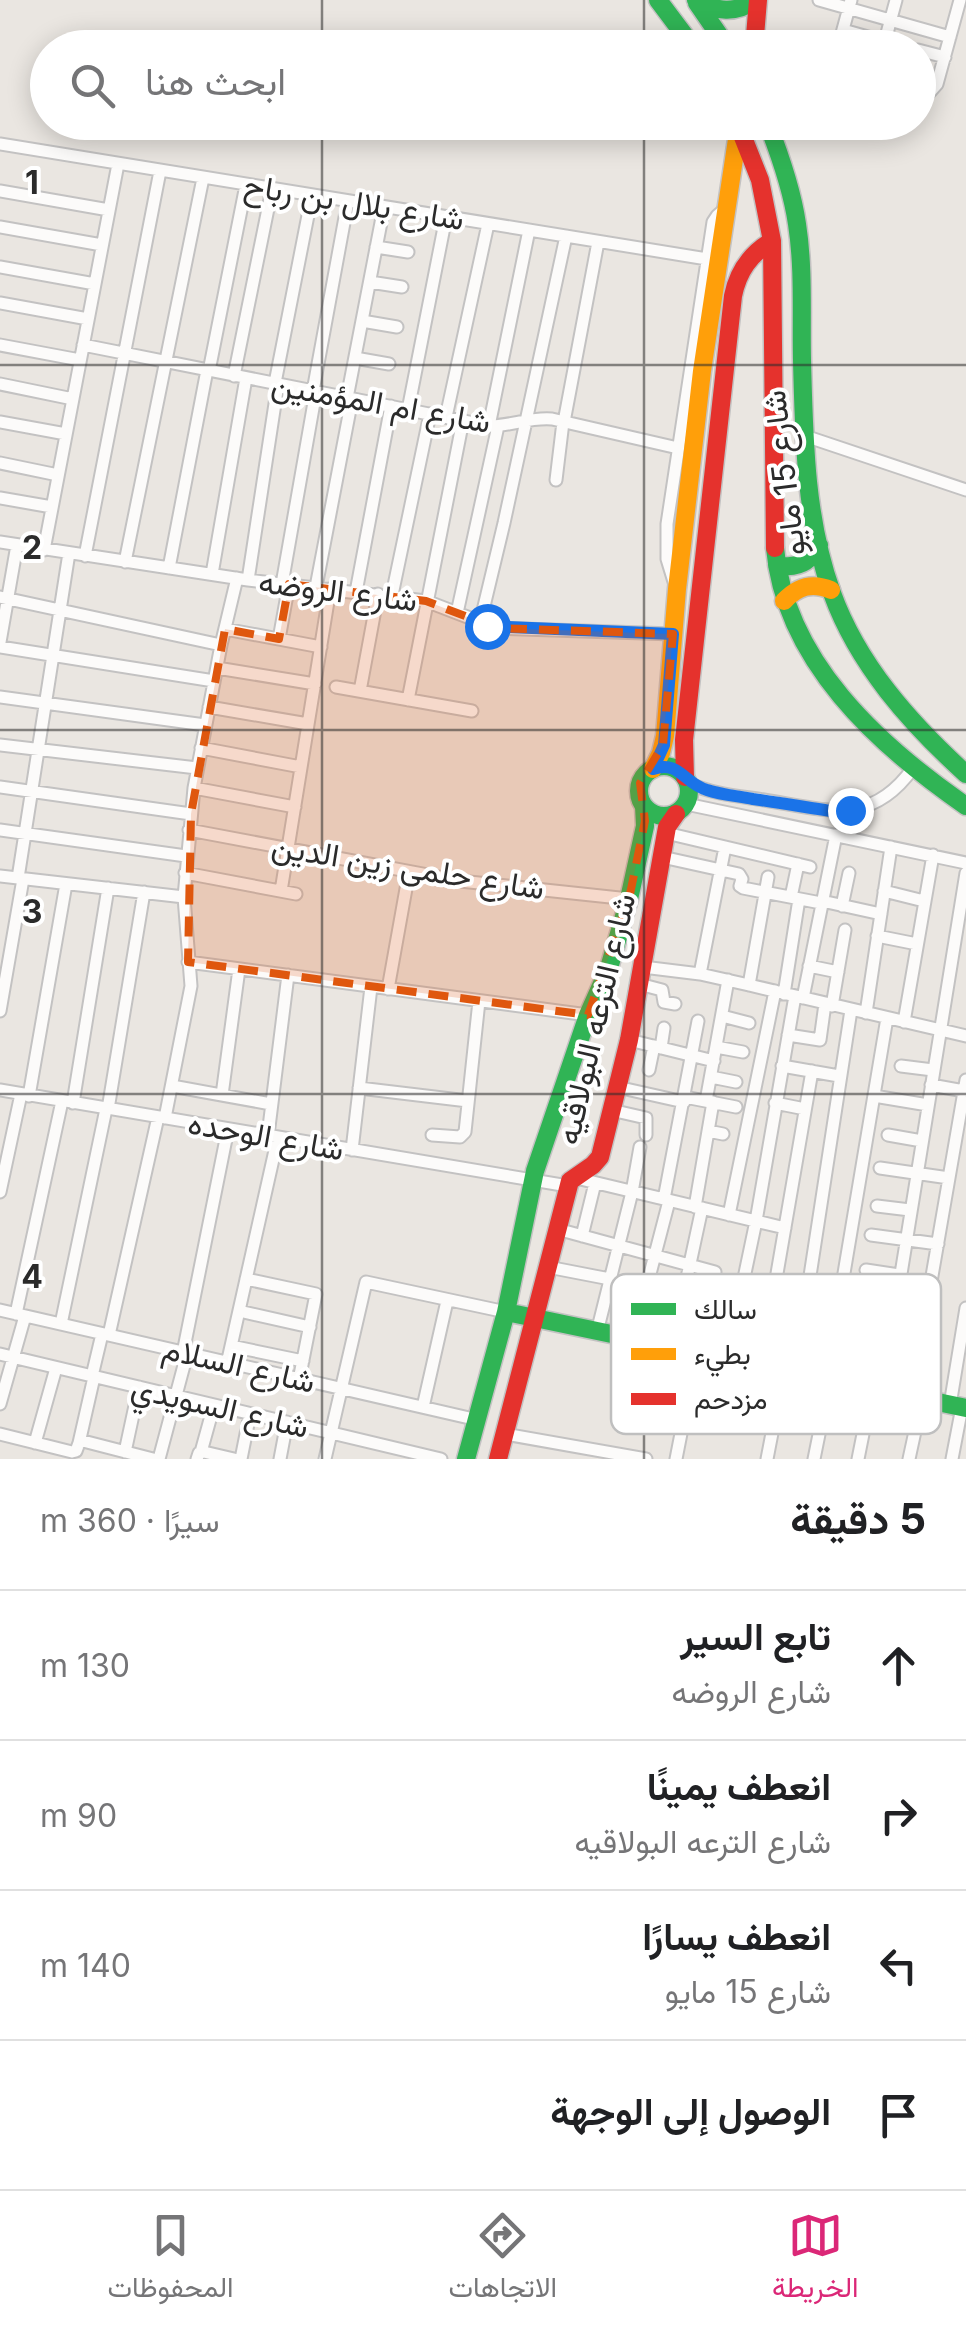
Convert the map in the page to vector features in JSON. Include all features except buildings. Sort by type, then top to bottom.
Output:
[{"type":"street","points":[[658,0],[680,30]]},
{"type":"street","points":[[695,0],[708,8],[726,11],[744,8],[757,0]]},
{"type":"street","points":[[695,0],[716,30]]},
{"type":"street","points":[[757,0],[757,30]]},
{"type":"street","points":[[819,0],[849,5],[924,30]]},
{"type":"street","points":[[888,30],[896,0]]},
{"type":"street","points":[[936,84],[960,0]]},
{"type":"street","points":[[842,30],[849,5]]},
{"type":"street","points":[[936,33],[950,37]]},
{"type":"street","points":[[936,56],[944,58]]},
{"type":"street","points":[[653,769],[664,745],[702,371],[736,140]]},
{"type":"street","name":"شارع 15 مايو","points":[[746,140],[762,182],[772,241],[774,516],[784,601],[812,655],[856,714],[913,768],[966,806]]},
{"type":"street","name":"شارع 15 مايو","points":[[773,140],[788,181],[799,239],[812,510],[831,590],[860,652],[886,689],[910,721],[966,774]]},
{"type":"street","name":"شارع بلال بن رباح","points":[[0,144],[707,259]]},
{"type":"street","points":[[44,550],[118,164]]},
{"type":"street","points":[[85,556],[160,171]]},
{"type":"street","points":[[126,562],[203,178]]},
{"type":"street","points":[[169,568],[246,184]]},
{"type":"street","points":[[212,574],[272,189]]},
{"type":"street","points":[[0,191],[109,210]]},
{"type":"street","points":[[0,1434],[76,1451],[172,1086],[190,986],[185,872],[200,748],[221,645],[242,579],[312,196]]},
{"type":"street","points":[[279,639],[315,391],[348,201]]},
{"type":"street","points":[[316,588],[384,207]]},
{"type":"street","points":[[677,590],[669,569],[665,537],[713,222],[726,209]]},
{"type":"street","points":[[408,410],[446,217]]},
{"type":"street","points":[[446,417],[488,224]]},
{"type":"street","points":[[0,227],[102,246]]},
{"type":"street","points":[[457,613],[529,230]]},
{"type":"street","points":[[480,623],[566,236]]},
{"type":"street","points":[[681,809],[689,790],[683,750],[733,296],[746,262],[772,241]]},
{"type":"street","points":[[556,480],[598,242]]},
{"type":"street","points":[[376,247],[408,252]]},
{"type":"street","points":[[0,267],[95,284]]},
{"type":"street","points":[[370,282],[402,288]]},
{"type":"street","points":[[0,303],[88,319]]},
{"type":"street","points":[[362,321],[396,327]]},
{"type":"street","points":[[0,345],[80,360]]},
{"type":"street","name":"شارع ام المؤمنين","points":[[83,345],[493,426],[539,418],[678,448]]},
{"type":"street","points":[[355,358],[389,364]]},
{"type":"street","points":[[0,384],[72,400]]},
{"type":"street","points":[[356,592],[392,406]]},
{"type":"street","points":[[392,595],[430,414]]},
{"type":"street","points":[[408,700],[463,420]]},
{"type":"street","points":[[0,422],[66,434]]},
{"type":"street","points":[[806,436],[966,490]]},
{"type":"street","points":[[0,462],[58,475]]},
{"type":"street","points":[[0,498],[52,508]]},
{"type":"street","name":"شارع الروضه","points":[[0,542],[242,579],[392,595],[426,601],[496,628],[673,634]]},
{"type":"street","points":[[16,545],[4,598],[0,644],[52,656],[314,684]]},
{"type":"street","points":[[777,566],[800,566],[814,556],[819,546]]},
{"type":"street","points":[[0,1011],[23,833],[68,553]]},
{"type":"street","points":[[784,601],[797,588],[823,586],[831,590]]},
{"type":"street","points":[[281,891],[330,589]]},
{"type":"street","points":[[360,691],[378,594]]},
{"type":"street","points":[[4,598],[221,645]]},
{"type":"street","points":[[225,629],[320,647]]},
{"type":"street","points":[[336,687],[472,711]]},
{"type":"street","points":[[0,696],[205,726]]},
{"type":"street","points":[[209,707],[308,724]]},
{"type":"street","points":[[0,745],[197,768]]},
{"type":"street","points":[[200,748],[301,766]]},
{"type":"street","points":[[913,768],[884,797],[838,812],[715,792],[686,780],[670,767],[661,766],[647,772],[639,795],[644,806],[658,816],[681,809],[966,862]]},
{"type":"street","points":[[0,787],[191,814]]},
{"type":"street","points":[[194,788],[295,807]]},
{"type":"street","name":"شارع الترعه البولاقيه","points":[[466,1459],[506,1312],[533,1179],[588,1016],[609,968],[629,899],[645,826],[644,806]]},
{"type":"street","name":"شارع الترعه البولاقيه","points":[[498,1459],[570,1181],[598,1162],[629,1040],[666,833],[681,809]]},
{"type":"street","points":[[0,830],[186,856]]},
{"type":"street","name":"شارع حلمى زين الدين","points":[[189,830],[460,881],[629,899]]},
{"type":"street","points":[[666,833],[804,866],[795,898],[788,1034],[745,1274]]},
{"type":"street","points":[[729,1215],[789,995],[809,966],[836,835]]},
{"type":"street","points":[[700,974],[719,904],[725,847]]},
{"type":"street","points":[[866,1013],[891,847]]},
{"type":"street","points":[[662,856],[739,874],[741,888],[881,914]]},
{"type":"street","points":[[904,1022],[933,856]]},
{"type":"street","points":[[185,872],[296,894]]},
{"type":"street","points":[[388,989],[409,872]]},
{"type":"street","points":[[842,906],[849,873]]},
{"type":"street","points":[[899,1274],[966,873]]},
{"type":"street","points":[[0,876],[184,897]]},
{"type":"street","points":[[749,985],[768,878]]},
{"type":"street","points":[[0,1192],[7,1129],[25,1095],[66,884]]},
{"type":"street","points":[[0,1404],[14,1358],[108,888]]},
{"type":"street","points":[[61,1324],[107,1109],[144,892]]},
{"type":"street","points":[[884,892],[924,901]]},
{"type":"street","points":[[788,1034],[820,1040],[845,930]]},
{"type":"street","points":[[877,936],[917,944]]},
{"type":"street","points":[[188,962],[588,1016]]},
{"type":"street","points":[[809,966],[838,972]]},
{"type":"street","points":[[222,1095],[239,969]]},
{"type":"street","points":[[641,976],[700,974],[966,1036]]},
{"type":"street","points":[[227,1364],[273,1136],[272,1104],[288,975]]},
{"type":"street","points":[[641,976],[662,990],[664,1002],[675,1004]]},
{"type":"street","points":[[688,1274],[699,1208],[711,1077],[728,980]]},
{"type":"street","points":[[352,1150],[371,987]]},
{"type":"street","points":[[432,1134],[463,1135],[479,1001]]},
{"type":"street","points":[[806,1274],[851,1010]]},
{"type":"street","points":[[722,1016],[749,1023]]},
{"type":"street","points":[[845,1274],[888,1018]]},
{"type":"street","points":[[649,1274],[698,1021]]},
{"type":"street","points":[[649,1070],[664,1028]]},
{"type":"street","points":[[629,1040],[714,1061]]},
{"type":"street","points":[[716,1047],[743,1052]]},
{"type":"street","points":[[782,1066],[839,1076]]},
{"type":"street","points":[[901,1066],[934,1070]]},
{"type":"street","points":[[777,1274],[812,1071]]},
{"type":"street","points":[[711,1077],[736,1082]]},
{"type":"street","points":[[931,1085],[965,1086],[934,1274]]},
{"type":"street","points":[[172,1086],[272,1104]]},
{"type":"street","points":[[617,1087],[736,1107]]},
{"type":"street","points":[[360,1088],[468,1101]]},
{"type":"street","name":"شارع الوحده","points":[[0,1090],[533,1179],[595,1183],[785,1228]]},
{"type":"street","points":[[874,1096],[928,1105]]},
{"type":"street","points":[[775,1104],[805,1108]]},
{"type":"street","points":[[611,1110],[643,1116],[647,1121],[611,1274]]},
{"type":"street","points":[[79,1444],[156,1459],[176,1396],[228,1129]]},
{"type":"street","points":[[708,1131],[723,1134]]},
{"type":"street","points":[[888,1136],[922,1142]]},
{"type":"street","points":[[880,1168],[949,1178]]},
{"type":"street","points":[[582,1236],[595,1183]]},
{"type":"street","points":[[877,1206],[910,1210]]},
{"type":"street","points":[[557,1229],[716,1272]]},
{"type":"street","points":[[870,1235],[938,1244]]},
{"type":"street","points":[[548,1266],[610,1279]]},
{"type":"street","points":[[866,1270],[888,1274]]},
{"type":"street","points":[[596,1332],[611,1275]]},
{"type":"street","points":[[246,1278],[316,1294],[298,1380]]},
{"type":"street","points":[[324,1459],[366,1282],[611,1335]]},
{"type":"street","points":[[423,1406],[447,1301]]},
{"type":"street","points":[[952,1459],[966,1308]]},
{"type":"street","name":"شارع السلام","points":[[0,1310],[478,1420]]},
{"type":"street","points":[[239,1311],[310,1327]]},
{"type":"street","points":[[231,1346],[302,1361]]},
{"type":"street","name":"شارع السويدي","points":[[0,1354],[441,1459]]},
{"type":"street","points":[[35,1443],[56,1368]]},
{"type":"street","points":[[125,1452],[139,1388]]},
{"type":"street","points":[[214,1405],[199,1455],[238,1459],[250,1414]]},
{"type":"street","points":[[280,1459],[287,1422]]},
{"type":"street","points":[[505,1434],[588,1454],[646,1459]]},
{"type":"street","points":[[676,1459],[681,1434]]},
{"type":"street","points":[[767,1459],[772,1434]]},
{"type":"street","points":[[814,1459],[818,1434]]},
{"type":"street","points":[[858,1459],[865,1434]]},
{"type":"street","points":[[909,1459],[912,1434]]},
{"type":"highlighted area","points":[[289,584],[426,601],[496,628],[673,634],[663,745],[640,783],[645,821],[629,899],[588,1015],[188,962],[191,814],[225,629],[279,639]]},
{"type":"traffic: fast","points":[[658,0],[680,30]]},
{"type":"traffic: fast","points":[[696,0],[726,10],[756,0]]},
{"type":"traffic: fast","points":[[697,3],[716,30]]},
{"type":"traffic: fast","points":[[774,140],[789,185],[799,241],[805,448],[811,507],[823,565],[843,619],[871,668],[906,713],[966,774]]},
{"type":"traffic: fast","points":[[777,565],[802,563],[819,545]]},
{"type":"traffic: fast","points":[[775,548],[782,589],[797,627],[841,696],[900,756],[966,806]]},
{"type":"traffic: fast","points":[[664,766],[682,773],[689,791],[682,809],[664,816],[646,809],[639,791],[646,773],[664,766]]},
{"type":"traffic: fast","points":[[466,1459],[506,1312],[535,1171],[588,1015],[609,968],[629,899],[645,826],[644,806]]},
{"type":"traffic: fast","points":[[506,1312],[611,1334]]},
{"type":"traffic: fast","points":[[941,1403],[966,1408]]},
{"type":"traffic: slow","points":[[653,769],[665,736],[702,371],[737,140]]},
{"type":"traffic: slow","points":[[784,601],[806,587],[831,590]]},
{"type":"traffic: jam","points":[[756,30],[758,0]]},
{"type":"traffic: jam","points":[[744,140],[760,180],[772,241],[775,548]]},
{"type":"traffic: jam","points":[[685,777],[684,740],[733,296],[746,264],[772,241]]},
{"type":"traffic: jam","points":[[498,1459],[570,1181],[600,1157],[629,1040],[667,827],[676,814]]},
{"type":"route","points":[[487,626],[673,634],[664,745],[653,769],[670,767],[678,770],[688,783],[715,792],[838,812],[850,810]]}]
